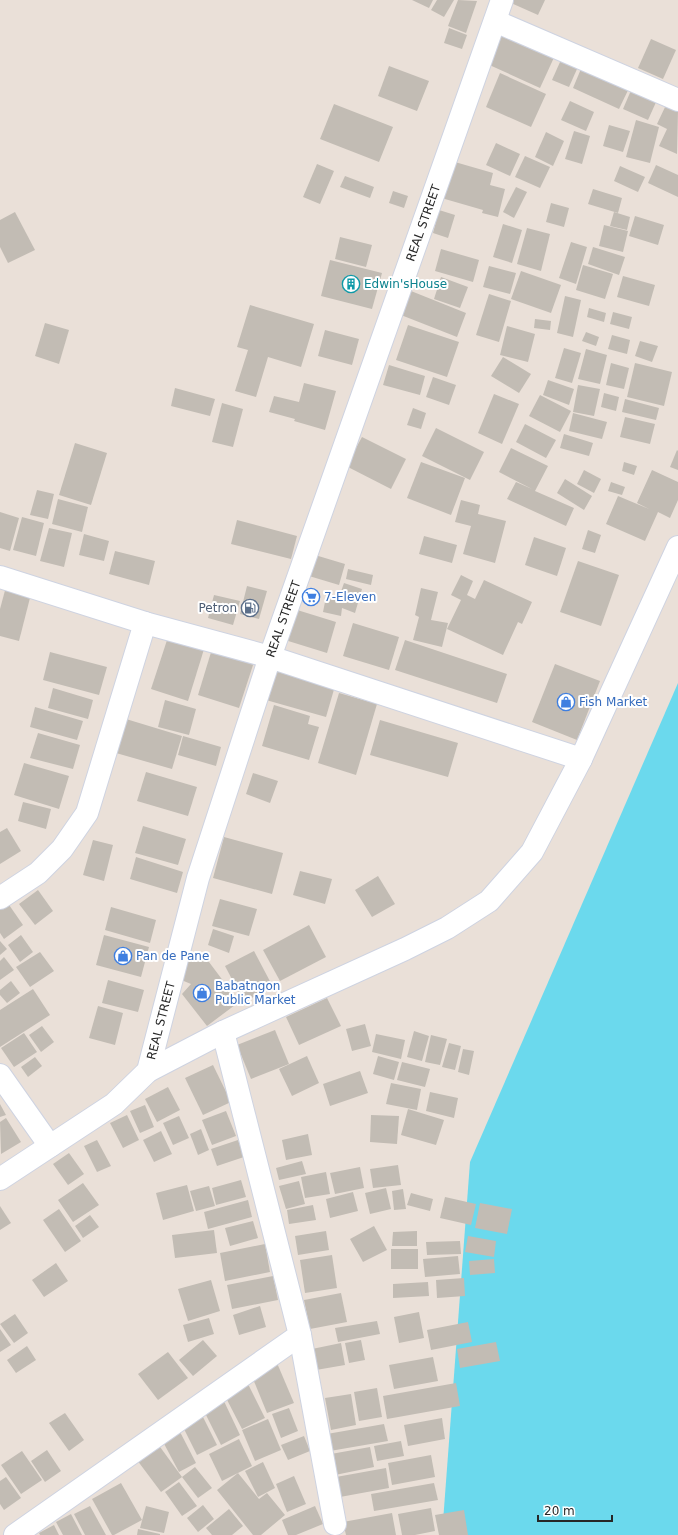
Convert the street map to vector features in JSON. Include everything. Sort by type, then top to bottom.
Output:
[{"type":"street","name":"REAL STREET","points":[[0,1179],[114,1104],[148,1071],[198,878],[270,657],[502,0]]},
{"type":"street","points":[[495,21],[678,100]]},
{"type":"street","points":[[148,1071],[223,1032],[406,949],[447,928],[489,901],[532,852],[581,759],[678,547]]},
{"type":"street","points":[[0,576],[144,622],[270,657],[581,759]]},
{"type":"street","points":[[0,898],[38,873],[62,849],[87,813],[144,622]]},
{"type":"street","points":[[223,1032],[300,1335],[335,1524]]},
{"type":"street","points":[[0,1075],[50,1146]]},
{"type":"street","points":[[15,1535],[300,1335]]},
{"type":"water","points":[[678,683],[678,1535],[442,1535],[470,1162]]},
{"type":"building","points":[[412,0],[433,0],[429,8]]},
{"type":"building","points":[[437,0],[454,0],[444,17],[431,10]]},
{"type":"building","points":[[458,0],[477,1],[466,33],[448,26]]},
{"type":"building","points":[[512,0],[545,0],[538,15],[511,3]]},
{"type":"building","points":[[449,28],[467,35],[462,49],[444,43]]},
{"type":"building","points":[[501,29],[557,51],[540,88],[485,63]]},
{"type":"building","points":[[651,39],[676,50],[663,79],[638,68]]},
{"type":"building","points":[[564,53],[581,60],[569,87],[552,80]]},
{"type":"building","points":[[583,64],[631,84],[619,109],[573,88]]},
{"type":"building","points":[[389,66],[429,81],[417,111],[378,96]]},
{"type":"building","points":[[500,73],[546,94],[531,127],[486,107]]},
{"type":"building","points":[[632,88],[657,100],[648,120],[623,109]]},
{"type":"building","points":[[570,101],[594,112],[586,131],[561,120]]},
{"type":"building","points":[[334,104],[393,127],[379,162],[320,139]]},
{"type":"building","points":[[666,105],[678,110],[677,154],[659,146],[667,129],[657,124]]},
{"type":"building","points":[[636,120],[659,127],[650,163],[626,157]]},
{"type":"building","points":[[609,125],[630,131],[623,152],[603,146]]},
{"type":"building","points":[[574,131],[590,136],[582,164],[565,159]]},
{"type":"building","points":[[546,132],[564,141],[553,166],[535,157]]},
{"type":"building","points":[[496,143],[520,154],[510,176],[486,165]]},
{"type":"building","points":[[525,156],[550,167],[540,188],[515,177]]},
{"type":"building","points":[[448,160],[493,173],[490,185],[505,189],[498,217],[482,213],[483,210],[438,197]]},
{"type":"building","points":[[317,164],[334,171],[320,204],[303,197]]},
{"type":"building","points":[[656,165],[678,175],[678,197],[648,183]]},
{"type":"building","points":[[620,166],[645,177],[638,192],[614,181]]},
{"type":"building","points":[[345,176],[374,187],[370,198],[340,187]]},
{"type":"building","points":[[516,187],[527,192],[514,218],[503,212]]},
{"type":"building","points":[[593,189],[622,198],[618,213],[588,204]]},
{"type":"building","points":[[393,191],[408,196],[404,208],[389,203]]},
{"type":"building","points":[[551,203],[569,208],[564,227],[546,222]]},
{"type":"building","points":[[439,210],[455,215],[448,238],[433,233]]},
{"type":"building","points":[[15,212],[35,250],[8,263],[0,247],[0,220]]},
{"type":"building","points":[[614,212],[630,217],[627,230],[610,226]]},
{"type":"building","points":[[635,216],[664,225],[658,245],[629,236]]},
{"type":"building","points":[[503,224],[522,230],[512,263],[493,257]]},
{"type":"building","points":[[604,225],[628,231],[623,252],[599,246]]},
{"type":"building","points":[[527,228],[550,234],[541,271],[517,264]]},
{"type":"building","points":[[340,237],[372,245],[366,267],[335,259]]},
{"type":"building","points":[[571,242],[587,247],[576,284],[559,278]]},
{"type":"building","points":[[593,247],[625,257],[619,275],[588,264]]},
{"type":"building","points":[[441,249],[479,260],[473,282],[435,271]]},
{"type":"building","name":"Edwin'sHouse","points":[[330,260],[382,273],[372,309],[321,296]]},
{"type":"building","points":[[583,265],[613,274],[605,299],[576,290]]},
{"type":"building","points":[[489,266],[516,273],[510,294],[483,287]]},
{"type":"building","points":[[521,271],[561,285],[551,313],[511,299]]},
{"type":"building","points":[[623,276],[655,285],[649,306],[617,297]]},
{"type":"building","points":[[441,277],[468,287],[460,308],[434,299]]},
{"type":"building","points":[[411,291],[466,313],[457,337],[401,315]]},
{"type":"building","points":[[489,294],[511,301],[499,342],[476,335]]},
{"type":"building","points":[[565,296],[581,300],[573,337],[557,333]]},
{"type":"building","points":[[250,305],[314,324],[301,367],[268,357],[256,397],[235,391],[248,350],[237,347]]},
{"type":"building","points":[[589,308],[606,313],[604,322],[587,317]]},
{"type":"building","points":[[613,312],[632,317],[629,329],[610,324]]},
{"type":"building","points":[[535,319],[551,321],[550,330],[534,328]]},
{"type":"building","points":[[45,323],[69,330],[59,364],[35,356]]},
{"type":"building","points":[[408,325],[459,342],[447,377],[396,360]]},
{"type":"building","points":[[507,326],[535,334],[528,362],[500,355]]},
{"type":"building","points":[[325,330],[359,339],[352,365],[318,356]]},
{"type":"building","points":[[586,332],[599,337],[596,346],[582,341]]},
{"type":"building","points":[[612,335],[630,340],[627,354],[608,349]]},
{"type":"building","points":[[640,341],[658,346],[652,362],[635,356]]},
{"type":"building","points":[[564,348],[581,353],[572,383],[555,378]]},
{"type":"building","points":[[586,349],[607,355],[600,384],[578,379]]},
{"type":"building","points":[[503,357],[531,374],[519,393],[491,376]]},
{"type":"building","points":[[611,363],[629,368],[624,389],[606,385]]},
{"type":"building","points":[[635,363],[672,372],[664,406],[627,397]]},
{"type":"building","points":[[389,365],[425,376],[420,395],[383,385]]},
{"type":"building","points":[[433,377],[456,385],[449,405],[426,397]]},
{"type":"building","points":[[548,380],[574,389],[569,405],[543,395]]},
{"type":"building","points":[[304,383],[336,391],[325,430],[294,421],[295,419],[269,412],[274,396],[299,402]]},
{"type":"building","points":[[578,385],[600,389],[594,416],[573,412]]},
{"type":"building","points":[[175,388],[215,399],[210,416],[171,406]]},
{"type":"building","points":[[604,393],[619,397],[616,411],[601,407]]},
{"type":"building","points":[[494,394],[519,404],[502,444],[478,433]]},
{"type":"building","points":[[540,395],[571,411],[560,432],[529,416]]},
{"type":"building","points":[[625,399],[659,408],[656,420],[622,412]]},
{"type":"building","points":[[222,403],[243,409],[233,447],[212,442]]},
{"type":"building","points":[[413,408],[426,413],[421,429],[407,425]]},
{"type":"building","points":[[573,413],[607,422],[602,439],[569,431]]},
{"type":"building","points":[[625,417],[655,424],[650,444],[620,437]]},
{"type":"building","points":[[525,424],[556,440],[546,458],[516,442]]},
{"type":"building","points":[[436,428],[484,452],[470,480],[422,456]]},
{"type":"building","points":[[564,434],[593,443],[589,456],[560,448]]},
{"type":"building","points":[[362,437],[406,459],[391,489],[346,466]]},
{"type":"building","points":[[75,443],[107,453],[91,505],[59,495]]},
{"type":"building","points":[[511,448],[548,466],[535,491],[574,508],[566,526],[507,499],[516,482],[532,489],[499,472]]},
{"type":"building","points":[[677,450],[678,451],[678,470],[670,467]]},
{"type":"building","points":[[421,462],[465,478],[451,515],[407,498]]},
{"type":"building","points":[[624,462],[637,466],[634,475],[622,471]]},
{"type":"building","points":[[584,470],[601,479],[594,493],[577,484]]},
{"type":"building","points":[[652,470],[678,482],[678,500],[670,518],[658,512],[645,541],[606,524],[618,496],[649,509],[637,503]]},
{"type":"building","points":[[565,479],[592,496],[584,510],[557,493]]},
{"type":"building","points":[[611,482],[625,487],[622,495],[608,491]]},
{"type":"building","points":[[37,490],[54,494],[48,519],[30,515]]},
{"type":"building","points":[[58,499],[88,507],[82,532],[52,524]]},
{"type":"building","points":[[461,500],[480,505],[478,514],[506,521],[495,563],[463,554],[471,526],[455,522]]},
{"type":"building","points":[[0,512],[19,518],[10,551],[0,548]]},
{"type":"building","points":[[22,517],[44,523],[36,556],[13,550]]},
{"type":"building","points":[[237,520],[297,536],[291,559],[231,544]]},
{"type":"building","points":[[49,528],[72,533],[64,567],[40,561]]},
{"type":"building","points":[[588,530],[601,535],[595,553],[582,549]]},
{"type":"building","points":[[84,534],[109,541],[104,561],[79,555]]},
{"type":"building","points":[[424,536],[457,545],[452,563],[419,554]]},
{"type":"building","points":[[534,537],[566,548],[557,576],[525,565]]},
{"type":"building","points":[[115,551],[155,561],[149,585],[109,574]]},
{"type":"building","points":[[315,555],[345,564],[339,585],[309,576]]},
{"type":"building","points":[[578,561],[619,575],[601,626],[560,612]]},
{"type":"building","points":[[348,569],[373,575],[371,585],[346,579]]},
{"type":"building","points":[[461,575],[473,581],[467,595],[475,599],[484,580],[532,602],[522,624],[518,622],[503,655],[447,629],[461,600],[451,595]]},
{"type":"building","points":[[7,583],[32,590],[19,641],[0,636],[0,609]]},
{"type":"building","points":[[344,583],[362,589],[355,613],[342,608],[341,616],[323,612],[326,597],[338,600]]},
{"type":"building","points":[[247,586],[267,591],[259,619],[240,614]]},
{"type":"building","points":[[421,588],[438,592],[431,620],[448,623],[442,647],[413,640],[419,617],[415,615]]},
{"type":"building","points":[[214,595],[240,601],[233,625],[208,618]]},
{"type":"building","points":[[294,609],[336,622],[327,653],[285,640]]},
{"type":"building","points":[[353,623],[399,637],[389,670],[343,656]]},
{"type":"building","points":[[169,634],[205,646],[188,701],[151,689]]},
{"type":"building","points":[[405,640],[507,674],[497,703],[395,670]]},
{"type":"building","points":[[212,649],[254,662],[239,708],[198,695]]},
{"type":"building","points":[[50,652],[107,667],[99,695],[43,680]]},
{"type":"building","name":"Fish Market","points":[[555,664],[600,681],[577,740],[532,722]]},
{"type":"building","points":[[275,669],[335,686],[326,717],[266,700]]},
{"type":"building","points":[[53,688],[93,700],[88,719],[48,708]]},
{"type":"building","points":[[339,693],[377,704],[356,775],[318,763]]},
{"type":"building","points":[[165,700],[196,709],[189,735],[158,727]]},
{"type":"building","points":[[274,705],[310,716],[308,724],[319,727],[309,760],[262,746]]},
{"type":"building","points":[[35,707],[83,721],[77,740],[30,727]]},
{"type":"building","points":[[126,719],[182,736],[172,769],[116,753]]},
{"type":"building","points":[[380,720],[458,743],[448,777],[370,755]]},
{"type":"building","points":[[38,733],[80,745],[73,769],[30,758]]},
{"type":"building","points":[[183,736],[221,747],[216,766],[178,755]]},
{"type":"building","points":[[24,763],[69,776],[59,809],[14,795]]},
{"type":"building","points":[[146,772],[197,787],[188,816],[137,801]]},
{"type":"building","points":[[253,773],[278,781],[270,803],[246,794]]},
{"type":"building","points":[[23,802],[51,809],[46,829],[18,821]]},
{"type":"building","points":[[143,826],[186,839],[178,865],[135,853]]},
{"type":"building","points":[[7,828],[21,851],[0,864],[0,832]]},
{"type":"building","points":[[224,837],[283,853],[272,894],[213,878]]},
{"type":"building","points":[[93,840],[113,845],[104,881],[83,875]]},
{"type":"building","points":[[136,857],[183,872],[177,893],[130,879]]},
{"type":"building","points":[[300,871],[332,879],[325,904],[293,895]]},
{"type":"building","points":[[378,876],[395,904],[372,917],[355,890]]},
{"type":"building","points":[[38,890],[53,911],[35,925],[19,904]]},
{"type":"building","points":[[220,899],[257,909],[249,936],[212,926]]},
{"type":"building","points":[[7,902],[23,925],[4,939],[0,933],[0,907]]},
{"type":"building","points":[[111,907],[156,920],[150,943],[105,930]]},
{"type":"building","points":[[309,925],[326,957],[280,981],[263,950]]},
{"type":"building","points":[[213,929],[234,936],[229,953],[208,945]]},
{"type":"building","points":[[21,935],[33,952],[20,962],[8,945]]},
{"type":"building","name":"Pan de Pane","points":[[104,935],[149,947],[141,977],[96,965]]},
{"type":"building","points":[[0,941],[7,949],[0,955]]},
{"type":"building","points":[[254,951],[273,987],[244,1002],[225,966]]},
{"type":"building","points":[[40,952],[54,971],[30,987],[16,967]]},
{"type":"building","points":[[181,952],[201,959],[200,962],[206,958],[239,1002],[207,1026],[182,994],[191,984],[174,977]]},
{"type":"building","points":[[4,957],[14,970],[0,980],[0,961]]},
{"type":"building","points":[[108,980],[144,990],[138,1012],[102,1003]]},
{"type":"building","points":[[11,981],[20,993],[7,1003],[0,995],[0,990]]},
{"type":"building","points":[[33,989],[50,1015],[0,1047],[0,1010]]},
{"type":"building","points":[[327,998],[341,1026],[299,1045],[286,1017]]},
{"type":"building","points":[[98,1006],[123,1013],[115,1045],[89,1038]]},
{"type":"building","points":[[365,1024],[371,1046],[352,1051],[346,1029]]},
{"type":"building","points":[[42,1026],[54,1042],[41,1052],[29,1035]]},
{"type":"building","points":[[275,1030],[289,1064],[251,1079],[237,1045]]},
{"type":"building","points":[[414,1031],[429,1036],[422,1061],[407,1057]]},
{"type":"building","points":[[24,1033],[37,1052],[14,1067],[1,1048]]},
{"type":"building","points":[[376,1034],[405,1040],[401,1059],[372,1052]]},
{"type":"building","points":[[431,1035],[447,1039],[440,1065],[425,1062]]},
{"type":"building","points":[[449,1043],[461,1046],[455,1070],[442,1067]]},
{"type":"building","points":[[463,1049],[474,1051],[469,1075],[458,1072]]},
{"type":"building","points":[[307,1056],[319,1083],[292,1096],[279,1069]]},
{"type":"building","points":[[378,1056],[399,1062],[394,1080],[373,1074]]},
{"type":"building","points":[[35,1057],[42,1066],[28,1077],[21,1067]]},
{"type":"building","points":[[402,1062],[430,1069],[425,1087],[397,1080]]},
{"type":"building","points":[[213,1065],[231,1102],[203,1115],[185,1078]]},
{"type":"building","points":[[360,1071],[368,1093],[330,1106],[323,1084]]},
{"type":"building","points":[[391,1083],[421,1089],[417,1110],[386,1104]]},
{"type":"building","points":[[168,1087],[180,1110],[157,1122],[145,1099]]},
{"type":"building","points":[[430,1092],[458,1098],[454,1118],[426,1111]]},
{"type":"building","points":[[0,1104],[6,1115],[0,1117]]},
{"type":"building","points":[[145,1105],[154,1127],[140,1133],[130,1111]]},
{"type":"building","points":[[408,1109],[444,1120],[436,1145],[401,1135]]},
{"type":"building","points":[[226,1111],[236,1136],[212,1145],[202,1120]]},
{"type":"building","points":[[127,1115],[139,1140],[123,1148],[110,1123]]},
{"type":"building","points":[[371,1115],[399,1116],[397,1144],[370,1142]]},
{"type":"building","points":[[179,1116],[189,1138],[173,1145],[163,1123]]},
{"type":"building","points":[[6,1118],[21,1142],[1,1154],[0,1122]]},
{"type":"building","points":[[201,1129],[209,1150],[198,1155],[190,1134]]},
{"type":"building","points":[[161,1131],[172,1154],[154,1162],[143,1140]]},
{"type":"building","points":[[308,1134],[312,1155],[286,1160],[282,1140]]},
{"type":"building","points":[[97,1140],[111,1166],[97,1172],[84,1146]]},
{"type":"building","points":[[238,1140],[244,1157],[217,1166],[211,1149]]},
{"type":"building","points":[[69,1153],[84,1174],[68,1185],[53,1164]]},
{"type":"building","points":[[302,1161],[306,1174],[279,1180],[276,1168]]},
{"type":"building","points":[[398,1165],[401,1185],[373,1188],[370,1169]]},
{"type":"building","points":[[360,1167],[364,1188],[335,1194],[330,1173]]},
{"type":"building","points":[[326,1172],[330,1194],[305,1198],[301,1177]]},
{"type":"building","points":[[241,1180],[246,1197],[216,1205],[212,1188]]},
{"type":"building","points":[[299,1181],[305,1204],[286,1209],[279,1186]]},
{"type":"building","points":[[83,1183],[99,1205],[73,1222],[58,1200]]},
{"type":"building","points":[[187,1185],[194,1211],[163,1220],[156,1193]]},
{"type":"building","points":[[209,1186],[215,1206],[196,1211],[190,1191]]},
{"type":"building","points":[[386,1188],[391,1209],[370,1214],[365,1193]]},
{"type":"building","points":[[403,1189],[406,1209],[394,1210],[392,1191]]},
{"type":"building","points":[[353,1192],[358,1211],[330,1218],[326,1199]]},
{"type":"building","points":[[411,1193],[433,1199],[430,1211],[407,1205]]},
{"type":"building","points":[[445,1197],[476,1204],[471,1225],[440,1218]]},
{"type":"building","points":[[248,1200],[252,1217],[208,1229],[204,1212]]},
{"type":"building","points":[[480,1203],[512,1209],[507,1234],[475,1228]]},
{"type":"building","points":[[313,1205],[316,1220],[289,1224],[287,1210]]},
{"type":"building","points":[[0,1206],[11,1223],[0,1230]]},
{"type":"building","points":[[59,1209],[81,1241],[65,1252],[43,1220]]},
{"type":"building","points":[[90,1215],[99,1227],[83,1238],[75,1226]]},
{"type":"building","points":[[253,1221],[258,1238],[230,1246],[225,1228]]},
{"type":"building","points":[[374,1226],[387,1250],[363,1262],[350,1239]]},
{"type":"building","points":[[214,1230],[217,1253],[175,1258],[172,1235]]},
{"type":"building","points":[[326,1231],[329,1250],[298,1255],[295,1236]]},
{"type":"building","points":[[417,1231],[417,1246],[392,1246],[393,1232]]},
{"type":"building","points":[[468,1236],[496,1241],[494,1257],[465,1252]]},
{"type":"building","points":[[460,1241],[461,1254],[427,1255],[426,1242]]},
{"type":"building","points":[[265,1244],[270,1272],[225,1281],[220,1253]]},
{"type":"building","points":[[391,1249],[418,1249],[418,1269],[391,1269]]},
{"type":"building","points":[[332,1255],[337,1288],[305,1293],[300,1260]]},
{"type":"building","points":[[458,1256],[460,1274],[425,1277],[423,1259]]},
{"type":"building","points":[[494,1259],[495,1273],[470,1275],[469,1261]]},
{"type":"building","points":[[56,1263],[68,1281],[44,1297],[32,1280]]},
{"type":"building","points":[[273,1276],[278,1300],[232,1309],[227,1285]]},
{"type":"building","points":[[464,1278],[465,1296],[437,1298],[436,1280]]},
{"type":"building","points":[[211,1280],[220,1311],[188,1321],[178,1289]]},
{"type":"building","points":[[428,1282],[429,1296],[393,1298],[393,1284]]},
{"type":"building","points":[[341,1293],[347,1322],[310,1329],[304,1300]]},
{"type":"building","points":[[260,1306],[266,1327],[239,1335],[233,1315]]},
{"type":"building","points":[[419,1312],[424,1338],[399,1343],[394,1317]]},
{"type":"building","points":[[15,1314],[28,1333],[14,1343],[0,1324]]},
{"type":"building","points":[[209,1318],[214,1334],[188,1342],[183,1325]]},
{"type":"building","points":[[377,1321],[380,1334],[338,1342],[335,1328]]},
{"type":"building","points":[[468,1322],[472,1342],[431,1350],[427,1330]]},
{"type":"building","points":[[0,1329],[11,1345],[0,1352]]},
{"type":"building","points":[[203,1340],[217,1356],[193,1376],[179,1360]]},
{"type":"building","points":[[361,1340],[365,1360],[349,1363],[345,1343]]},
{"type":"building","points":[[496,1342],[500,1361],[460,1368],[457,1349]]},
{"type":"building","points":[[341,1343],[345,1365],[316,1370],[312,1349]]},
{"type":"building","points":[[27,1346],[36,1360],[16,1373],[7,1360]]},
{"type":"building","points":[[168,1352],[188,1378],[158,1400],[138,1374]]},
{"type":"building","points":[[433,1357],[438,1381],[394,1389],[389,1365]]},
{"type":"building","points":[[277,1363],[294,1403],[267,1413],[251,1374]]},
{"type":"building","points":[[247,1382],[265,1418],[242,1429],[224,1394]]},
{"type":"building","points":[[456,1383],[460,1406],[387,1419],[383,1396]]},
{"type":"building","points":[[377,1388],[382,1417],[359,1421],[354,1392]]},
{"type":"building","points":[[351,1394],[356,1425],[331,1430],[325,1398]]},
{"type":"building","points":[[222,1397],[240,1435],[221,1445],[202,1407]]},
{"type":"building","points":[[289,1408],[298,1431],[281,1438],[272,1414]]},
{"type":"building","points":[[65,1413],[84,1440],[69,1451],[49,1423]]},
{"type":"building","points":[[201,1413],[217,1445],[197,1455],[181,1423]]},
{"type":"building","points":[[442,1418],[445,1439],[408,1446],[404,1425]]},
{"type":"building","points":[[268,1419],[281,1450],[255,1461],[242,1430]]},
{"type":"building","points":[[384,1424],[388,1441],[330,1451],[327,1434]]},
{"type":"building","points":[[178,1428],[196,1463],[179,1472],[161,1438]]},
{"type":"building","points":[[304,1436],[310,1451],[288,1460],[281,1445]]},
{"type":"building","points":[[239,1439],[252,1466],[222,1481],[209,1454]]},
{"type":"building","points":[[155,1440],[182,1477],[161,1492],[134,1456]]},
{"type":"building","points":[[401,1441],[404,1456],[377,1461],[374,1446]]},
{"type":"building","points":[[370,1447],[374,1467],[335,1475],[331,1454]]},
{"type":"building","points":[[47,1450],[61,1471],[45,1482],[31,1461]]},
{"type":"building","points":[[22,1451],[42,1480],[21,1494],[1,1465]]},
{"type":"building","points":[[431,1455],[435,1477],[392,1485],[388,1463]]},
{"type":"building","points":[[263,1462],[275,1488],[258,1497],[245,1471]]},
{"type":"building","points":[[195,1467],[212,1488],[198,1498],[182,1477]]},
{"type":"building","points":[[386,1468],[389,1488],[340,1497],[336,1477]]},
{"type":"building","points":[[238,1473],[259,1499],[267,1493],[285,1515],[261,1535],[253,1535],[217,1490]]},
{"type":"building","points":[[294,1476],[306,1504],[287,1512],[276,1484]]},
{"type":"building","points":[[6,1477],[21,1498],[4,1510],[0,1504],[0,1481]]},
{"type":"building","points":[[179,1482],[197,1506],[182,1516],[165,1492]]},
{"type":"building","points":[[121,1483],[142,1520],[112,1535],[92,1499]]},
{"type":"building","points":[[434,1483],[438,1500],[374,1511],[371,1494]]},
{"type":"building","points":[[203,1505],[214,1519],[198,1532],[187,1518]]},
{"type":"building","points":[[90,1506],[106,1535],[85,1535],[74,1514]]},
{"type":"building","points":[[146,1506],[169,1512],[164,1533],[140,1528]]},
{"type":"building","points":[[315,1506],[323,1524],[296,1535],[288,1535],[282,1520]]},
{"type":"building","points":[[431,1508],[435,1531],[415,1535],[402,1535],[398,1514]]},
{"type":"building","points":[[229,1509],[243,1526],[232,1535],[212,1535],[206,1528]]},
{"type":"building","points":[[464,1510],[468,1535],[439,1535],[435,1515]]},
{"type":"building","points":[[392,1513],[396,1535],[346,1535],[343,1522]]},
{"type":"building","points":[[71,1514],[82,1535],[63,1535],[56,1522]]},
{"type":"building","points":[[54,1525],[59,1535],[40,1535],[39,1533]]},
{"type":"building","points":[[138,1529],[160,1534],[160,1535],[137,1535]]},
{"type":"place","name":"Edwin'sHouse","points":[[351,284]]},
{"type":"place","name":"7-Eleven","points":[[311,597]]},
{"type":"place","name":"Petron","points":[[250,608]]},
{"type":"place","name":"Fish Market","points":[[566,702]]},
{"type":"place","name":"Pan de Pane","points":[[123,956]]},
{"type":"place","name":"Babatngon Public Market","points":[[202,993]]}]
